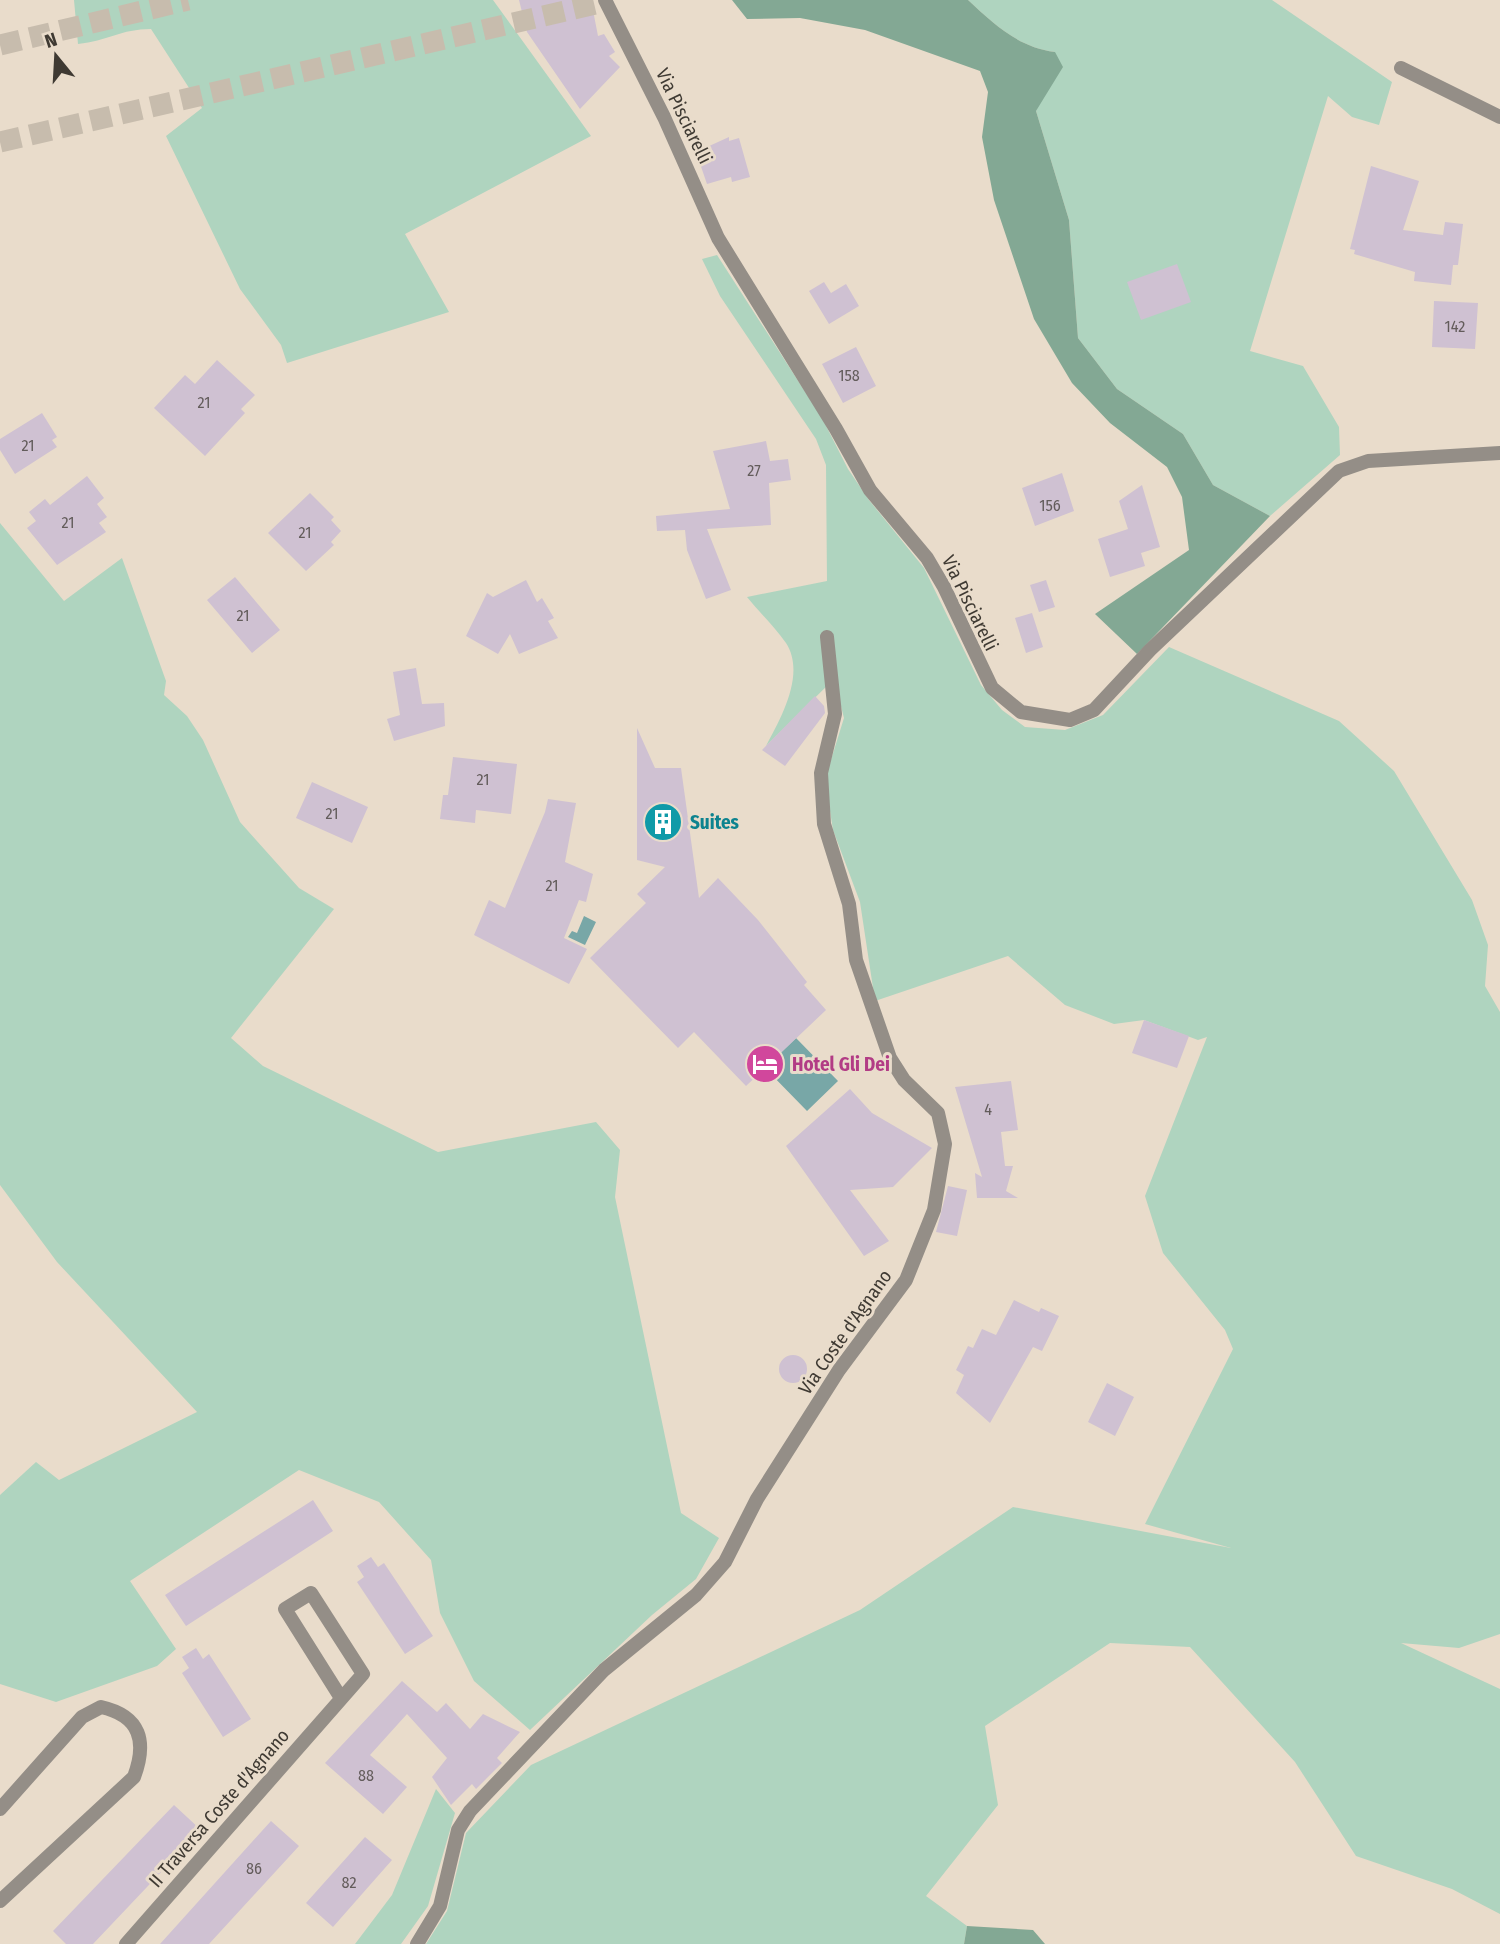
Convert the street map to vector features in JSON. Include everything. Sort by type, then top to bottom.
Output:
[{"type":"street","name":"Via Pisciarelli","points":[[605,0],[664,117],[718,238],[836,429],[870,490],[927,558],[944,587],[992,688],[1021,712],[1070,720],[1094,710],[1150,650],[1339,471],[1368,461],[1500,453]]},
{"type":"street","points":[[1401,68],[1500,117]]},
{"type":"street","name":"Via Coste d'Agnano","points":[[417,1944],[440,1906],[458,1830],[470,1811],[604,1670],[696,1595],[725,1562],[757,1499],[839,1370],[906,1280],[934,1210],[945,1144],[938,1113],[904,1080],[890,1058],[856,960],[849,904],[824,824],[821,773],[835,714],[827,637]]},
{"type":"street","name":"II Traversa Coste d'Agnano","points":[[126,1944],[363,1674],[311,1593],[285,1609],[341,1698]]},
{"type":"street","points":[[0,1809],[82,1717],[101,1707],[117,1711],[141,1736],[142,1755],[134,1777],[0,1901]]},
{"type":"green space","points":[[74,0],[493,0],[591,136],[405,234],[449,312],[287,363],[281,345],[240,289],[166,136],[202,108],[151,29],[78,44]]},
{"type":"green space","points":[[732,0],[968,0],[1018,40],[1055,52],[1063,67],[1036,111],[1069,220],[1078,338],[1117,389],[1183,434],[1213,485],[1270,516],[1137,654],[1095,614],[1189,550],[1182,497],[1167,467],[1110,423],[1072,383],[1034,319],[994,200],[982,137],[988,92],[980,71],[865,30],[800,18],[747,19]]},
{"type":"green space","points":[[968,0],[1272,0],[1392,82],[1379,125],[1352,117],[1328,96],[1250,351],[1303,366],[1339,427],[1340,455],[1270,516],[1213,485],[1183,434],[1117,389],[1078,338],[1069,220],[1036,111],[1055,52],[1018,40]]},
{"type":"green space","points":[[717,255],[822,418],[848,469],[869,500],[924,568],[981,685],[1002,710],[1025,727],[1065,730],[1103,715],[1169,647],[1339,721],[1394,771],[1472,900],[1488,945],[1485,986],[1500,1012],[1500,1634],[1459,1648],[1401,1643],[1500,1689],[1500,1914],[1452,1889],[1356,1856],[1295,1762],[1190,1647],[1110,1643],[985,1726],[998,1805],[926,1896],[967,1926],[964,1944],[426,1944],[447,1911],[466,1833],[531,1765],[860,1610],[1013,1507],[1231,1548],[1145,1524],[1233,1349],[1225,1330],[1163,1253],[1145,1196],[1207,1037],[1198,1040],[1144,1020],[1114,1024],[1065,1005],[1008,956],[875,1001],[860,902],[833,830],[825,779],[844,718],[834,679],[766,746],[789,696],[793,668],[786,643],[747,597],[827,581],[826,465],[816,439],[720,296],[702,259]]},
{"type":"green space","points":[[0,523],[64,601],[122,558],[166,681],[164,695],[187,716],[203,740],[240,822],[299,888],[334,909],[231,1038],[263,1066],[438,1152],[596,1122],[620,1150],[615,1197],[681,1513],[719,1538],[696,1579],[652,1615],[530,1730],[474,1681],[440,1613],[431,1560],[379,1502],[299,1470],[130,1581],[176,1649],[157,1666],[56,1702],[0,1684],[0,1495],[36,1462],[59,1480],[197,1412],[57,1262],[0,1185]]},
{"type":"green space","points":[[436,1789],[455,1813],[428,1906],[401,1944],[355,1944],[392,1895]]},
{"type":"green space","points":[[967,1926],[1033,1930],[1045,1944],[964,1944]]},
{"type":"water","points":[[584,916],[596,922],[585,945],[568,937],[572,931],[577,933]]},
{"type":"water","points":[[796,1038],[838,1081],[807,1111],[765,1068]]},
{"type":"building","points":[[519,0],[591,0],[598,36],[604,34],[615,52],[609,56],[620,67],[580,109],[527,32]]},
{"type":"building","points":[[729,137],[729,141],[739,138],[750,177],[732,182],[731,177],[707,184],[696,152]]},
{"type":"building","points":[[1371,166],[1419,181],[1403,230],[1443,235],[1445,222],[1463,224],[1458,265],[1453,265],[1451,285],[1414,281],[1415,272],[1354,254],[1355,250],[1350,249]]},
{"type":"building","points":[[1177,264],[1191,302],[1141,320],[1127,282]]},
{"type":"building","points":[[824,282],[831,293],[846,284],[859,306],[829,324],[809,291]]},
{"type":"building","points":[[1434,301],[1478,303],[1475,349],[1432,347]]},
{"type":"building","points":[[856,347],[876,386],[843,403],[822,364]]},
{"type":"building","points":[[217,360],[255,395],[241,409],[245,413],[205,456],[154,408],[185,375],[195,384]]},
{"type":"building","points":[[42,413],[57,437],[52,440],[57,447],[15,474],[0,450],[0,439]]},
{"type":"building","points":[[766,441],[770,461],[788,459],[791,480],[769,483],[771,525],[707,529],[731,590],[706,599],[687,550],[685,530],[657,531],[656,516],[730,509],[713,451]]},
{"type":"building","points":[[1062,473],[1074,511],[1035,526],[1022,488]]},
{"type":"building","points":[[87,476],[104,498],[97,504],[107,517],[99,523],[106,532],[57,565],[27,528],[36,521],[29,512],[45,499],[50,505]]},
{"type":"building","points":[[1142,485],[1160,547],[1141,553],[1145,566],[1110,577],[1098,539],[1128,529],[1119,501]]},
{"type":"building","points":[[310,493],[334,517],[331,520],[341,531],[331,542],[334,545],[306,571],[268,533]]},
{"type":"building","points":[[235,577],[280,630],[252,653],[207,600]]},
{"type":"building","points":[[526,580],[537,602],[542,598],[554,618],[548,621],[558,638],[519,654],[510,634],[498,654],[466,636],[487,593],[493,597]]},
{"type":"building","points":[[1046,580],[1055,607],[1039,612],[1030,585]]},
{"type":"building","points":[[1032,613],[1043,647],[1026,653],[1015,618]]},
{"type":"building","points":[[416,668],[422,704],[444,703],[445,726],[394,741],[387,719],[400,715],[393,672]]},
{"type":"building","points":[[815,696],[824,706],[825,713],[785,766],[762,750]]},
{"type":"building","points":[[637,728],[655,768],[681,768],[699,898],[718,878],[758,920],[807,982],[804,985],[826,1010],[746,1086],[694,1032],[678,1048],[590,958],[646,903],[637,894],[665,867],[637,860]]},
{"type":"building","points":[[453,757],[517,764],[511,814],[476,810],[475,823],[440,819],[443,795],[448,795]]},
{"type":"building","points":[[312,782],[368,807],[352,843],[296,818]]},
{"type":"building","points":[[548,799],[576,803],[565,862],[593,874],[586,902],[579,900],[564,938],[587,949],[569,984],[474,935],[489,900],[505,908]]},
{"type":"building","points":[[1144,1020],[1189,1036],[1177,1068],[1132,1053]]},
{"type":"building","points":[[1011,1081],[1018,1130],[1001,1132],[1005,1166],[1013,1166],[1006,1191],[1018,1198],[977,1198],[975,1173],[982,1177],[955,1087]]},
{"type":"building","points":[[850,1089],[872,1113],[932,1148],[893,1187],[850,1190],[889,1241],[864,1256],[786,1146]]},
{"type":"building","points":[[948,1186],[967,1190],[957,1236],[936,1232]]},
{"type":"building","points":[[1014,1300],[1039,1312],[1041,1308],[1059,1316],[1042,1351],[1033,1347],[990,1423],[956,1393],[964,1375],[956,1370],[968,1346],[973,1348],[982,1329],[996,1335]]},
{"type":"building","points":[[793,1355],[803,1359],[807,1369],[803,1379],[793,1383],[783,1379],[779,1369],[783,1359]]},
{"type":"building","points":[[1107,1383],[1134,1397],[1115,1436],[1088,1422]]},
{"type":"building","points":[[313,1500],[333,1531],[186,1626],[165,1595]]},
{"type":"building","points":[[371,1557],[378,1567],[384,1563],[433,1636],[405,1654],[357,1582],[364,1577],[357,1566]]},
{"type":"building","points":[[196,1648],[203,1659],[209,1654],[251,1719],[223,1737],[182,1673],[189,1668],[182,1657]]},
{"type":"building","points":[[402,1681],[437,1712],[446,1703],[470,1729],[483,1714],[520,1732],[497,1758],[502,1763],[476,1789],[472,1784],[451,1805],[432,1777],[447,1758],[407,1714],[370,1755],[407,1787],[383,1814],[325,1763]]},
{"type":"building","points":[[174,1805],[201,1830],[93,1944],[66,1944],[53,1931]]},
{"type":"building","points":[[271,1821],[299,1846],[209,1944],[160,1944]]},
{"type":"building","points":[[365,1837],[392,1860],[333,1927],[306,1903]]},
{"type":"tunnel","points":[[0,45],[188,0]]},
{"type":"tunnel","points":[[0,142],[613,0]]},
{"type":"place","name":"Suites","points":[[663,822]]},
{"type":"place","name":"Hotel Gli Dei","points":[[765,1064]]}]
